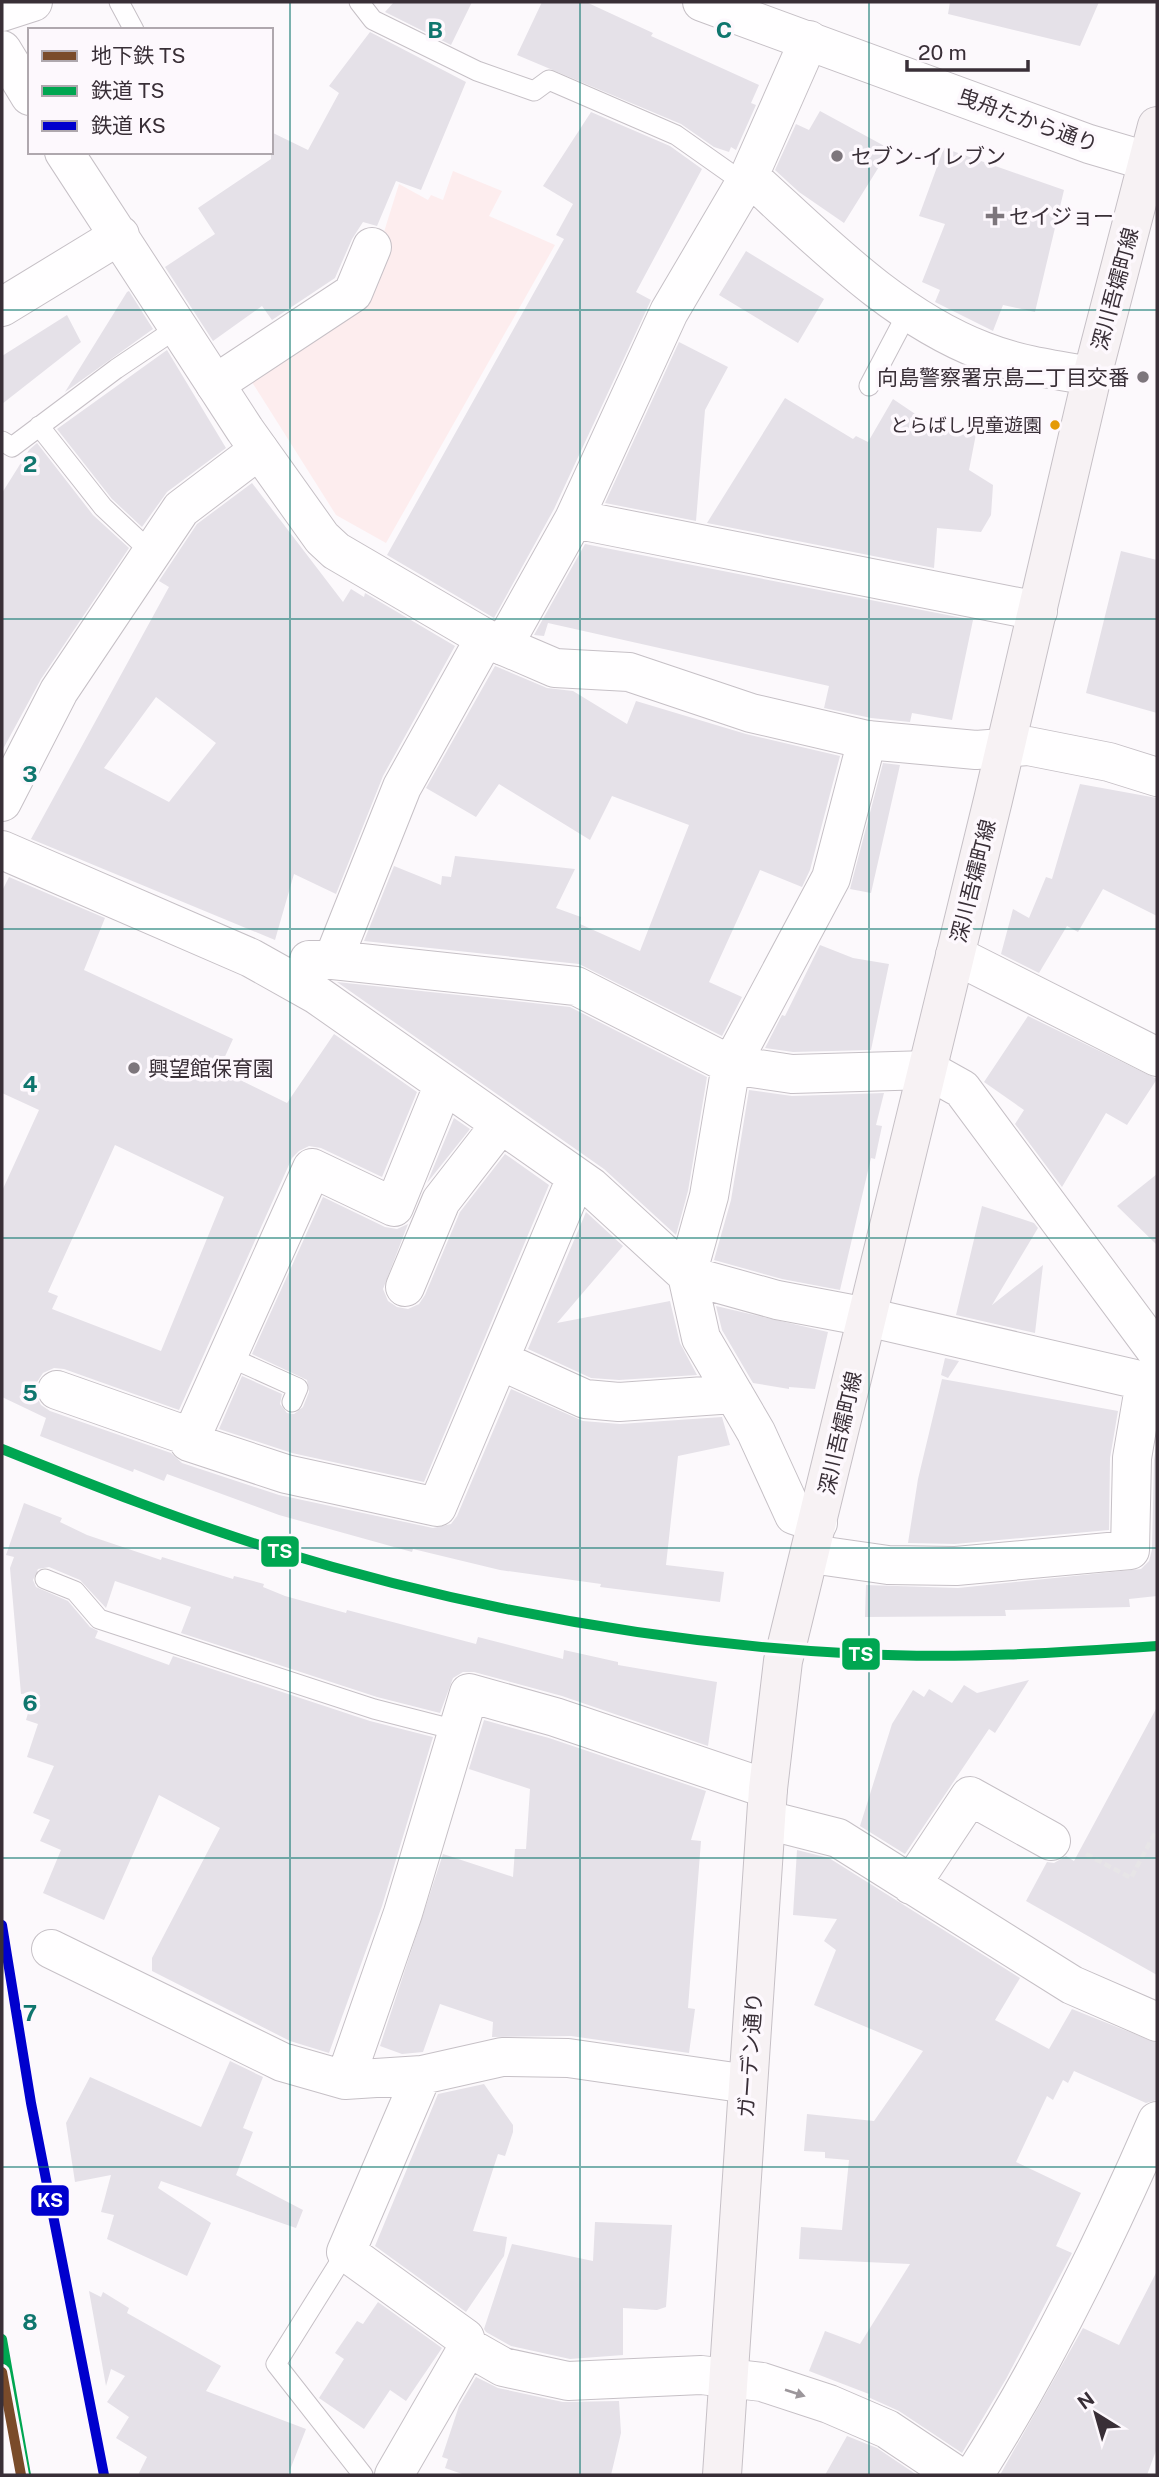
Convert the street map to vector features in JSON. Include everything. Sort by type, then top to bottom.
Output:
[{"type":"main road","name":"深川吾嬬町線","points":[[790,1637],[1006,748],[1092,376],[1154,150]]},
{"type":"main road","name":"ガーデン通り","points":[[722,2475],[768,1804],[777,1698],[790,1637]]},
{"type":"street","points":[[2,12],[33,2]]},
{"type":"street","name":"曳舟たから通り","points":[[702,2],[1089,144],[1154,150]]},
{"type":"street","points":[[333,960],[402,787],[574,519],[669,312],[747,180],[809,40]]},
{"type":"street","points":[[2,50],[28,93]]},
{"type":"street","points":[[65,154],[259,450],[322,538],[336,551],[494,642],[555,668],[629,672],[751,713],[867,740],[976,750],[1028,746],[1109,762],[1157,777]]},
{"type":"street","points":[[747,180],[863,278],[946,335],[1033,367],[1092,376]]},
{"type":"street","points":[[2,307],[120,235]]},
{"type":"street","points":[[215,384],[353,293],[372,247]]},
{"type":"street","points":[[2,802],[59,691],[181,509],[259,450]]},
{"type":"street","points":[[574,519],[1038,611]]},
{"type":"street","points":[[251,958],[333,960],[576,986],[731,1065],[792,1074],[928,1070],[962,1089],[1153,1372],[1132,1458],[1130,1550],[956,1566],[888,1565],[815,1539],[794,1516],[756,1432],[701,1338],[687,1275],[709,1196],[731,1065],[831,878],[867,740]]},
{"type":"street","points":[[2,850],[251,958],[317,995],[443,1086],[591,1187],[687,1275],[777,1300],[1153,1372]]},
{"type":"street","points":[[955,955],[1157,1057]]},
{"type":"street","points":[[443,1086],[394,1208],[312,1168],[189,1442],[286,1474],[437,1507],[576,1178]]},
{"type":"street","points":[[405,1287],[441,1200],[500,1125]]},
{"type":"street","points":[[499,1360],[585,1399],[619,1402],[734,1395]]},
{"type":"street","points":[[57,1390],[191,1437]]},
{"type":"street","points":[[345,2080],[403,1913],[469,1693],[555,1717],[768,1804],[838,1838],[1072,1985],[1157,2022]]},
{"type":"street","points":[[911,1885],[970,1796],[1051,1841]]},
{"type":"street","points":[[51,1949],[282,2062],[345,2080],[422,2075],[502,2057],[568,2058],[748,2084]]},
{"type":"street","points":[[422,2075],[346,2252],[465,2338],[468,2347],[503,2367],[568,2381],[729,2376],[762,2382],[829,2404],[887,2429],[956,2475]]},
{"type":"street","points":[[974,2475],[1063,2319],[1122,2202],[1157,2121]]},
{"type":"street","points":[[394,2475],[468,2347]]},
{"type":"lane","points":[[120,2],[133,28]]},
{"type":"lane","points":[[359,2],[373,20],[477,71],[534,91],[549,80],[676,135],[747,180]]},
{"type":"lane","points":[[869,386],[909,310]]},
{"type":"lane","points":[[2,441],[12,447],[180,326]]},
{"type":"lane","points":[[39,426],[103,507],[152,553]]},
{"type":"lane","points":[[227,1356],[298,1388],[292,1402]]},
{"type":"lane","points":[[45,1578],[75,1591],[99,1619],[374,1709],[456,1730]]},
{"type":"lane","points":[[346,2252],[276,2364],[363,2475]]},
{"type":"path","points":[[1051,1841],[1056,1838],[1131,1878],[1157,1829]]},
{"type":"shaded area","points":[[453,171],[502,191],[489,216],[555,245],[386,543],[336,515],[250,379],[363,299],[399,184],[428,200],[431,195],[443,200]]},
{"type":"building","points":[[394,2],[472,2],[451,45],[385,12]]},
{"type":"building","points":[[542,2],[586,2],[653,33],[651,36],[759,85],[751,103],[756,105],[736,150],[731,147],[729,152],[714,147],[681,124],[517,55]]},
{"type":"building","points":[[950,2],[1099,2],[1080,46],[948,14]]},
{"type":"building","points":[[370,32],[466,82],[421,190],[396,181],[377,226],[363,222],[352,239],[335,278],[272,320],[262,306],[213,341],[165,267],[215,234],[198,208],[271,159],[273,133],[308,150],[339,93],[329,86]]},
{"type":"building","points":[[820,111],[890,149],[844,223],[799,192],[775,170],[796,124],[809,130]]},
{"type":"building","points":[[591,112],[670,146],[702,169],[636,292],[651,300],[554,509],[494,618],[387,555],[564,239],[556,235],[573,204],[543,186]]},
{"type":"building","points":[[944,148],[1064,190],[1035,312],[1003,305],[993,331],[935,302],[940,290],[922,282],[945,224],[919,216]]},
{"type":"building","points":[[746,251],[824,299],[798,343],[719,295]]},
{"type":"building","points":[[129,291],[153,329],[65,392],[127,292]]},
{"type":"building","points":[[67,315],[81,342],[2,404],[2,356]]},
{"type":"building","points":[[679,342],[728,367],[705,410],[696,521],[605,503]]},
{"type":"building","points":[[167,350],[226,448],[167,492],[142,527],[112,499],[57,429]]},
{"type":"building","points":[[785,398],[853,439],[856,436],[868,442],[893,399],[933,426],[976,434],[969,470],[993,485],[991,515],[981,532],[937,528],[934,568],[707,523]]},
{"type":"building","points":[[37,443],[93,515],[129,548],[41,679],[2,751],[2,493],[29,450]]},
{"type":"building","points":[[252,483],[343,602],[351,589],[364,597],[365,593],[455,646],[383,776],[336,894],[294,874],[275,940],[31,839],[169,587],[159,581],[197,524]],"holes":[[[156,697],[216,743],[169,802],[104,768]]]},
{"type":"building","points":[[585,544],[973,620],[952,720],[912,713],[910,722],[871,718],[824,708],[829,686],[548,623],[544,636],[534,635]]},
{"type":"building","points":[[1121,551],[1157,560],[1157,713],[1086,693]]},
{"type":"building","points":[[495,666],[547,688],[573,691],[627,724],[636,701],[746,734],[840,756],[810,870],[802,887],[760,870],[709,982],[742,997],[722,1036],[579,964],[364,941],[394,866],[441,885],[442,876],[451,877],[455,856],[575,869],[556,908],[581,917],[580,924],[640,951],[689,825],[612,796],[590,840],[499,784],[476,817],[426,788]]},
{"type":"building","points":[[883,763],[900,765],[871,893],[850,889]]},
{"type":"building","points":[[1080,784],[1157,798],[1157,916],[1103,889],[1078,932],[1067,926],[1039,973],[1001,954],[1013,909],[1029,918],[1046,877],[1052,879]]},
{"type":"building","points":[[9,877],[105,918],[84,970],[233,1039],[222,1063],[233,1069],[230,1075],[287,1103],[334,1034],[417,1092],[382,1177],[321,1148],[309,1146],[292,1158],[179,1410],[64,1369],[54,1368],[43,1373],[37,1382],[36,1395],[41,1405],[50,1411],[171,1453],[182,1463],[279,1495],[433,1528],[451,1524],[457,1516],[511,1389],[583,1421],[620,1424],[722,1417],[730,1445],[678,1456],[666,1565],[724,1572],[720,1602],[600,1587],[601,1584],[500,1570],[413,1549],[412,1552],[279,1515],[167,1474],[164,1481],[134,1469],[133,1472],[40,1436],[46,1418],[2,1397],[2,1191],[39,1110],[2,1093],[2,891]],"holes":[[[115,1145],[224,1197],[161,1351],[52,1309],[58,1296],[48,1292]]]},
{"type":"building","points":[[820,945],[853,958],[889,964],[871,1050],[793,1052],[765,1048],[782,1015],[785,1016]]},
{"type":"building","points":[[337,982],[570,1007],[707,1077],[688,1191],[676,1235],[604,1169]]},
{"type":"building","points":[[1028,1016],[1157,1079],[1127,1125],[1106,1113],[1062,1187],[1015,1124],[1024,1110],[984,1082]]},
{"type":"building","points":[[749,1090],[792,1096],[884,1093],[876,1125],[882,1126],[875,1159],[871,1158],[840,1290],[782,1279],[714,1260],[731,1200]]},
{"type":"building","points":[[454,1118],[470,1129],[427,1183]]},
{"type":"building","points":[[505,1154],[549,1185],[424,1482],[292,1453],[219,1429],[242,1376],[282,1394],[280,1404],[287,1413],[294,1414],[303,1407],[309,1392],[307,1380],[252,1354],[323,1197],[385,1227],[397,1229],[408,1224],[383,1289],[388,1301],[397,1307],[408,1309],[419,1304],[425,1295],[460,1212]]},
{"type":"building","points":[[1157,1174],[1157,1245],[1117,1206]]},
{"type":"building","points":[[982,1206],[1034,1223],[1038,1228],[992,1305],[1043,1265],[1035,1333],[956,1315]]},
{"type":"building","points":[[586,1212],[623,1246],[557,1323],[670,1301],[680,1343],[697,1375],[619,1380],[591,1378],[528,1349]]},
{"type":"building","points":[[716,1306],[828,1332],[815,1389],[789,1389],[753,1383],[722,1330]]},
{"type":"building","points":[[945,1358],[959,1361],[948,1378],[941,1375]]},
{"type":"building","points":[[942,1379],[1118,1411],[1110,1458],[1109,1530],[955,1544],[908,1543],[918,1479]]},
{"type":"building","points":[[1157,1440],[1157,1596],[1129,1599],[1130,1607],[1005,1610],[1006,1616],[865,1617],[866,1585],[958,1588],[1141,1569],[1149,1561],[1152,1550]]},
{"type":"building","points":[[24,1503],[62,1518],[60,1522],[87,1535],[161,1560],[162,1557],[233,1579],[234,1576],[264,1584],[263,1587],[285,1596],[346,1613],[347,1610],[476,1644],[478,1637],[563,1659],[564,1650],[618,1662],[618,1665],[717,1682],[708,1746],[562,1696],[474,1672],[463,1672],[453,1678],[440,1713],[377,1697],[181,1633],[191,1607],[115,1581],[106,1608],[80,1580],[49,1567],[38,1569],[33,1580],[36,1587],[68,1601],[90,1627],[98,1631],[95,1638],[169,1665],[173,1656],[370,1721],[433,1737],[382,1906],[329,2053],[290,2041],[152,1971],[152,1958],[220,1828],[159,1795],[104,1920],[43,1893],[61,1850],[40,1841],[50,1820],[33,1813],[54,1766],[27,1757],[38,1724],[26,1720],[34,1693],[21,1694],[10,1568],[14,1557],[6,1555]]},
{"type":"building","points":[[1029,1680],[995,1733],[989,1729],[905,1854],[860,1826],[892,1724],[913,1690],[924,1697],[929,1689],[952,1703],[964,1685],[977,1693]]},
{"type":"building","points":[[1157,1707],[1157,1975],[1026,1901],[1047,1862],[1054,1863],[1066,1856],[1074,1861]]},
{"type":"building","points":[[484,1720],[549,1738],[706,1791],[691,1840],[701,1841],[688,2008],[695,2009],[689,2053],[571,2036],[492,2037],[493,2022],[440,2004],[423,2052],[402,2054],[380,2046],[443,1854],[513,1877],[515,1849],[526,1849],[530,1789],[469,1769]]},
{"type":"building","points":[[797,1850],[829,1858],[1020,1978],[995,2020],[1049,2049],[1072,2009],[1157,2043],[1157,2100],[1146,2103],[1074,2071],[1068,2083],[1063,2080],[1053,2100],[1047,2096],[1016,2162],[1081,2193],[1056,2246],[1072,2253],[1006,2379],[962,2453],[899,2411],[868,2397],[869,2394],[809,2371],[825,2331],[860,2344],[910,2264],[799,2259],[801,2227],[842,2230],[849,2160],[825,2158],[825,2152],[804,2151],[807,2114],[874,2121],[923,2051],[814,2005],[836,1950],[824,1941],[837,1919],[793,1915]]},
{"type":"building","points":[[230,2061],[263,2077],[243,2128],[253,2132],[236,2175],[303,2210],[296,2228],[161,2181],[158,2188],[211,2223],[187,2276],[107,2239],[114,2215],[101,2212],[111,2175],[75,2182],[66,2123],[90,2077],[201,2127]]},
{"type":"building","points":[[484,2084],[513,2125],[513,2132],[505,2156],[498,2154],[473,2231],[507,2237],[504,2256],[466,2312],[375,2246],[438,2094]]},
{"type":"building","points":[[595,2222],[672,2225],[666,2307],[657,2310],[623,2308],[623,2355],[570,2359],[511,2346],[486,2332],[484,2329],[512,2244],[593,2261]]},
{"type":"building","points":[[1157,2271],[1157,2448],[1147,2475],[1000,2475],[1083,2328],[1119,2345]]},
{"type":"building","points":[[89,2291],[101,2297],[103,2292],[129,2308],[127,2313],[221,2366],[206,2391],[306,2429],[288,2475],[138,2475],[147,2457],[116,2438],[129,2417],[107,2402],[125,2376],[111,2369],[106,2386]]},
{"type":"building","points":[[378,2302],[442,2348],[406,2401],[390,2390],[364,2429],[319,2398],[344,2359],[335,2353],[357,2321],[363,2324]]},
{"type":"building","points":[[476,2377],[498,2388],[563,2402],[619,2401],[621,2433],[611,2475],[465,2475],[445,2468],[448,2459],[442,2457],[459,2406]]},
{"type":"building","points":[[847,2436],[877,2448],[917,2475],[825,2475]]},
{"type":"metro line","name":"TS","points":[[2,2372],[21,2475]]},
{"type":"rail line","name":"TS","points":[[2,1449],[171,1515],[275,1550],[418,1589],[564,1620],[712,1642],[860,1654],[971,1656],[1157,1646]]},
{"type":"rail line","name":"KS","points":[[2,1925],[31,2103],[104,2475]]},
{"type":"rail line","name":"TS","points":[[2,2339],[26,2475]]},
{"type":"place","name":"セブン-イレブン","points":[[837,156]]},
{"type":"place","name":"セイジョー","points":[[995,216]]},
{"type":"place","name":"向島警察署京島二丁目交番","points":[[1143,377]]},
{"type":"place","name":"とらばし児童遊園","points":[[1055,425]]},
{"type":"place","name":"興望館保育園","points":[[134,1068]]}]
